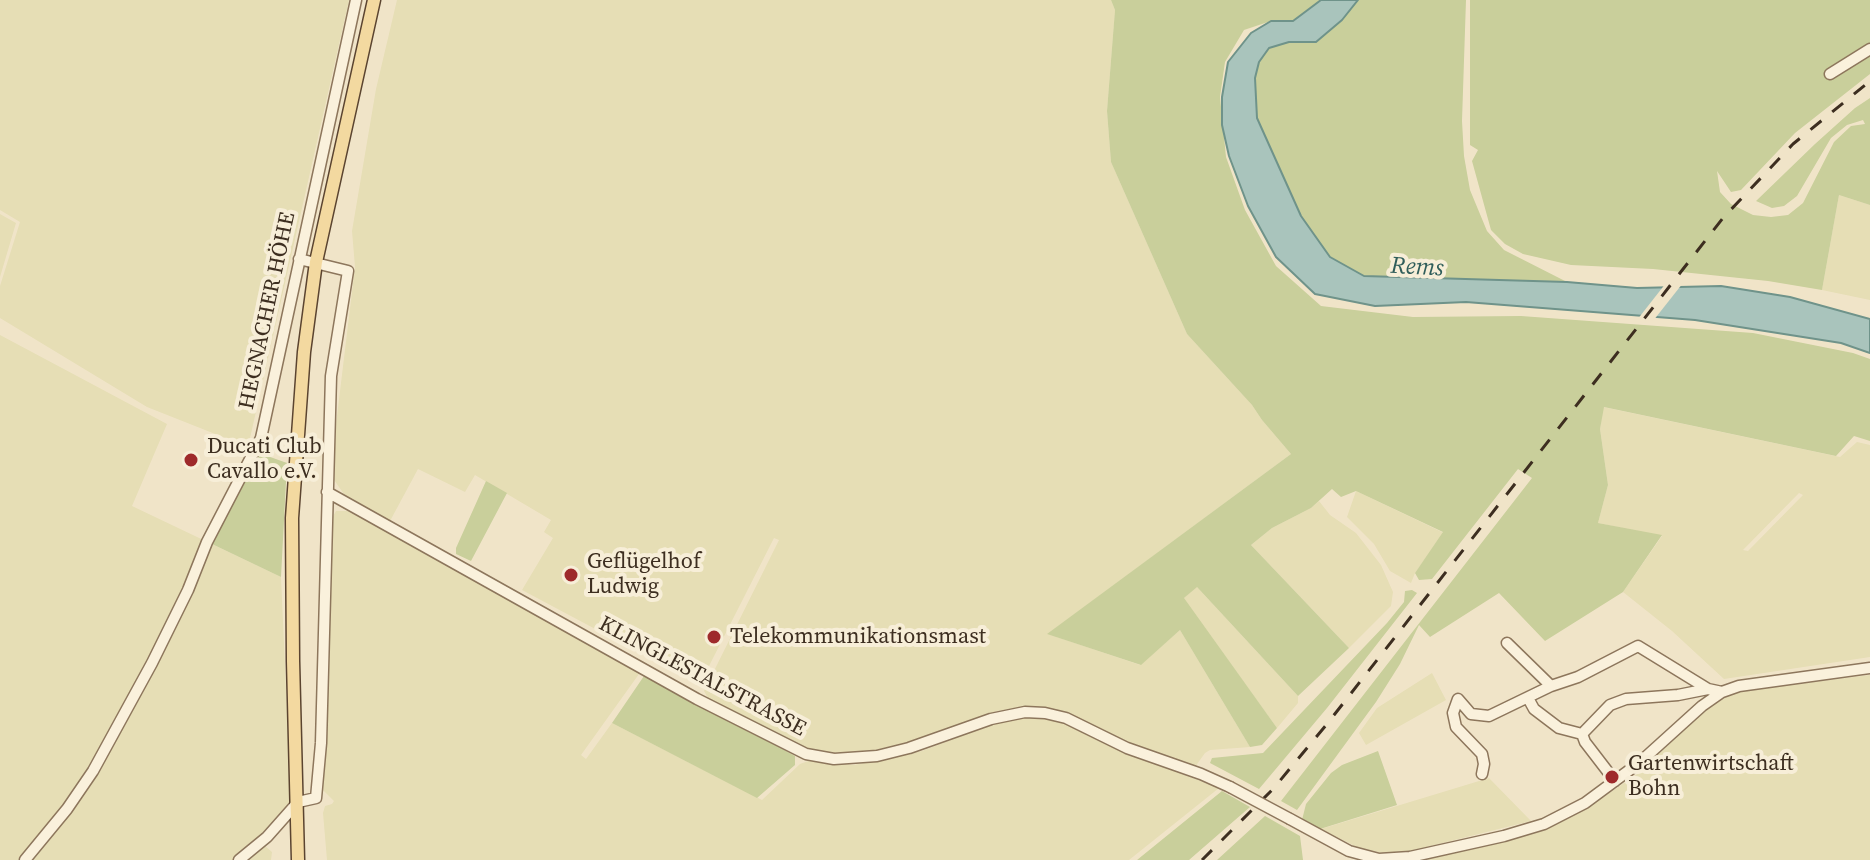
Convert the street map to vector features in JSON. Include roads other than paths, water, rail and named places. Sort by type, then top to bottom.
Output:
[{"type":"main road","name":"HEGNACHER HÖHE","points":[[298,860],[292,518],[304,352],[316,262],[374,0]]},
{"type":"street","name":"HEGNACHER HÖHE","points":[[25,860],[67,809],[93,771],[152,663],[188,590],[207,542],[261,438],[356,0]]},
{"type":"street","points":[[1830,74],[1870,49]]},
{"type":"street","points":[[239,860],[267,837],[298,802],[316,798],[321,743],[331,376],[348,271],[299,259]]},
{"type":"street","name":"KLINGLESTALSTRASSE","points":[[327,492],[684,692],[806,754],[834,759],[877,756],[991,719],[1025,712],[1045,713],[1066,718],[1127,748],[1201,774],[1349,851],[1379,859],[1410,857],[1544,824],[1585,803],[1615,781],[1722,692],[1739,686],[1870,668]]},
{"type":"street","points":[[1507,643],[1551,686]]},
{"type":"street","points":[[1482,774],[1482,754],[1456,727],[1453,713],[1458,699],[1471,714],[1489,716],[1551,686],[1578,677],[1638,646],[1708,689],[1722,692]]},
{"type":"street","points":[[1582,734],[1610,705],[1626,699],[1708,689]]},
{"type":"street","points":[[1528,698],[1534,709],[1559,728],[1582,734]]},
{"type":"street","points":[[1582,734],[1615,781]]},
{"type":"water","points":[[1321,0],[1358,0],[1342,20],[1316,42],[1289,42],[1269,48],[1259,62],[1255,78],[1257,118],[1301,216],[1330,257],[1364,276],[1567,282],[1637,288],[1721,286],[1790,297],[1870,319],[1870,353],[1841,343],[1695,320],[1466,302],[1375,306],[1315,294],[1276,257],[1248,206],[1229,156],[1222,125],[1222,97],[1228,62],[1251,33],[1271,21],[1293,21]]},
{"type":"railway","points":[[1202,860],[1273,789],[1327,724],[1723,218],[1793,144],[1870,81]]},
{"type":"place","name":"Ducati Club Cavallo e.V.","points":[[191,460]]},
{"type":"place","name":"Geflügelhof Ludwig","points":[[571,575]]},
{"type":"place","name":"Telekommunikationsmast","points":[[714,637]]},
{"type":"place","name":"Gartenwirtschaft Bohn","points":[[1612,777]]},
{"type":"water label","name":"Rems","points":[[1417,268]]}]
